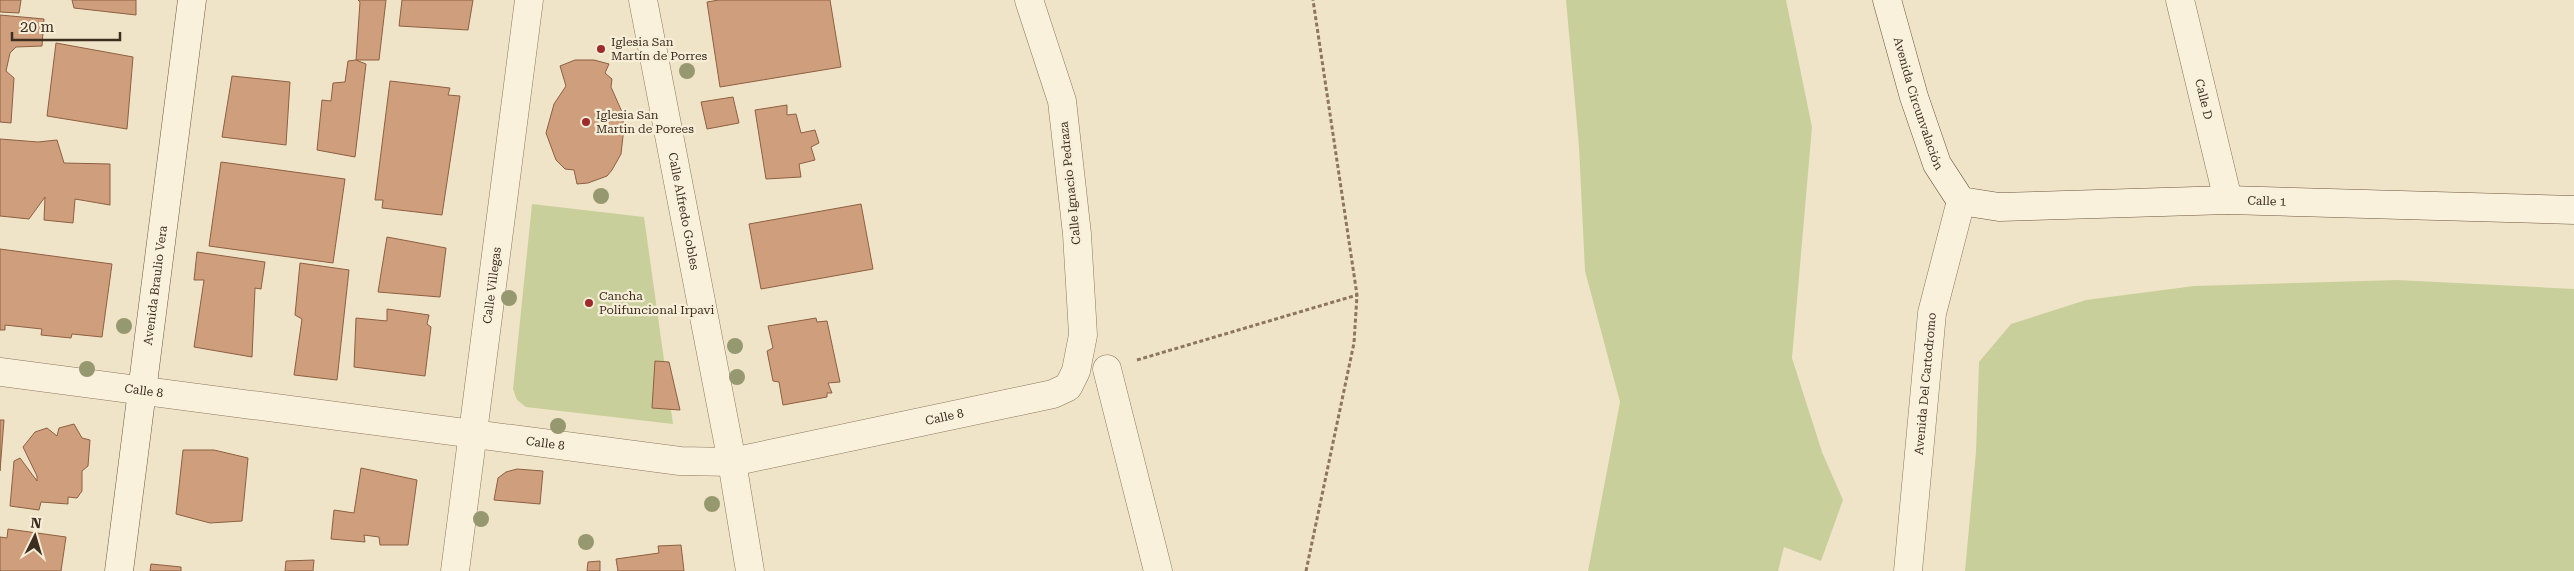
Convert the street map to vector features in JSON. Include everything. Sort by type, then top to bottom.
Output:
[{"type":"street","name":"Avenida Braulio Vera","points":[[119,571],[192,0]]},
{"type":"street","name":"Calle Villegas","points":[[455,571],[530,0]]},
{"type":"street","name":"Calle Alfredo Gobles","points":[[642,0],[732,462],[750,571]]},
{"type":"street","name":"Calle Ignacio Pedraza","points":[[1029,0],[1062,101],[1076,234],[1083,335],[1076,371]]},
{"type":"street","name":"Avenida Circunvalación","points":[[1887,0],[1914,97],[1937,164],[1961,201]]},
{"type":"street","name":"Calle D","points":[[2180,0],[2228,200]]},
{"type":"street","name":"Calle 1","points":[[1961,201],[1999,208],[2228,200],[2574,210]]},
{"type":"street","name":"Avenida Del Cartodromo","points":[[1908,571],[1932,313],[1961,201]]},
{"type":"street","points":[[1107,369],[1158,571]]},
{"type":"street","name":"Calle 8","points":[[0,372],[680,461],[732,462],[1053,394],[1068,387],[1076,371]]},
{"type":"path","points":[[1306,571],[1354,344],[1357,294],[1313,0]]},
{"type":"path","points":[[1107,369],[1357,294]]},
{"type":"green space","points":[[1566,0],[1786,0],[1812,127],[1792,358],[1822,452],[1843,500],[1821,561],[1784,547],[1778,571],[1588,571],[1620,402],[1585,271],[1579,147]]},
{"type":"green space","name":"Cancha Polifuncional Irpavi","points":[[532,204],[644,217],[673,424],[526,407],[517,400],[513,389]]},
{"type":"green space","points":[[2397,280],[2574,289],[2574,571],[1965,571],[1976,452],[1979,362],[2011,324],[2086,300],[2194,286]]},
{"type":"building","points":[[0,0],[21,0],[19,13],[0,12]]},
{"type":"building","points":[[72,0],[136,0],[136,15],[74,8]]},
{"type":"building","points":[[358,0],[386,0],[379,60],[356,60],[360,2]]},
{"type":"building","points":[[402,0],[473,0],[468,30],[399,26]]},
{"type":"building","points":[[719,0],[830,0],[841,67],[720,87],[707,2]]},
{"type":"building","points":[[0,15],[44,19],[42,46],[16,47],[10,53],[6,71],[14,78],[11,123],[0,122]]},
{"type":"building","points":[[56,43],[133,57],[127,129],[47,116]]},
{"type":"building","points":[[356,60],[366,64],[355,157],[317,150],[322,100],[331,101],[333,83],[345,82],[348,61]]},
{"type":"building","name":"Iglesia San Martin de Porees","points":[[575,60],[594,60],[609,64],[605,73],[612,79],[611,87],[622,112],[624,127],[621,154],[612,170],[607,176],[588,183],[577,184],[574,170],[565,169],[556,160],[546,133],[554,104],[566,86],[560,66]]},
{"type":"building","points":[[232,76],[290,82],[286,145],[222,137]]},
{"type":"building","points":[[390,81],[450,88],[448,95],[460,96],[442,215],[382,208],[383,200],[375,200]]},
{"type":"building","points":[[733,97],[739,123],[707,129],[701,102]]},
{"type":"building","points":[[787,105],[787,115],[796,114],[801,133],[815,130],[819,143],[811,147],[815,160],[799,164],[801,177],[766,179],[755,110]]},
{"type":"building","points":[[0,139],[38,142],[57,140],[64,163],[110,164],[110,205],[75,199],[73,223],[44,220],[45,197],[29,219],[0,216]]},
{"type":"building","points":[[221,162],[345,179],[333,263],[209,246]]},
{"type":"building","points":[[861,204],[873,269],[761,289],[749,224]]},
{"type":"building","points":[[387,237],[446,248],[440,297],[378,292]]},
{"type":"building","points":[[0,249],[112,264],[102,337],[72,334],[71,338],[41,335],[42,329],[5,325],[5,330],[0,330]]},
{"type":"building","points":[[197,252],[265,262],[261,289],[255,288],[252,357],[194,347],[204,280],[194,280]]},
{"type":"building","points":[[300,263],[349,270],[337,380],[294,375],[302,319],[295,315]]},
{"type":"building","points":[[387,309],[429,315],[427,324],[431,327],[425,376],[354,367],[356,318],[387,321]]},
{"type":"building","points":[[816,318],[817,322],[827,321],[840,382],[828,383],[832,393],[827,393],[827,397],[783,405],[779,382],[773,381],[767,351],[773,348],[768,326]]},
{"type":"building","points":[[655,361],[669,362],[680,410],[652,408]]},
{"type":"building","points":[[0,420],[4,420],[0,471]]},
{"type":"building","points":[[74,424],[82,438],[90,440],[88,466],[82,471],[82,491],[77,498],[68,497],[68,504],[41,502],[39,510],[10,506],[14,461],[20,458],[37,481],[37,476],[23,447],[35,432],[47,428],[57,436],[59,428]]},
{"type":"building","points":[[183,450],[214,450],[248,458],[242,521],[210,523],[176,514]]},
{"type":"building","points":[[361,468],[417,480],[408,545],[380,545],[379,537],[364,535],[365,542],[331,539],[334,510],[354,513]]},
{"type":"building","points":[[517,469],[543,471],[540,504],[494,500],[498,478],[506,472]]},
{"type":"building","points":[[8,529],[66,537],[61,571],[0,571],[0,537],[7,538]]},
{"type":"building","points":[[681,545],[684,571],[618,571],[616,559],[659,553],[658,546]]},
{"type":"building","points":[[314,560],[313,571],[285,571],[286,561]]},
{"type":"building","points":[[600,561],[600,571],[587,571],[588,562]]},
{"type":"building","points":[[151,564],[181,567],[181,571],[150,571]]},
{"type":"place","name":"Iglesia San Martín de Porres","points":[[601,49]]},
{"type":"place","name":"Iglesia San Martin de Porees","points":[[586,122]]},
{"type":"place","name":"Cancha Polifuncional Irpavi","points":[[589,303]]}]
